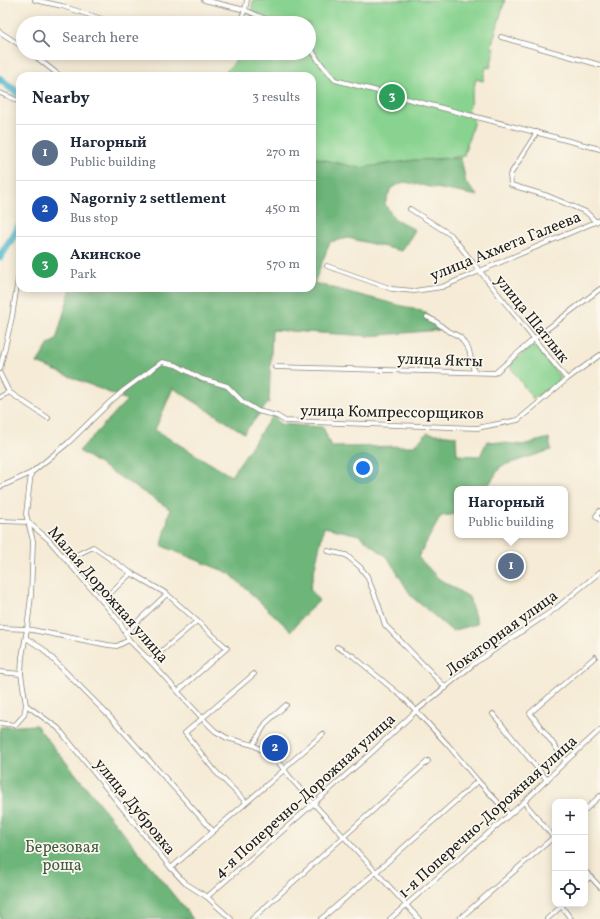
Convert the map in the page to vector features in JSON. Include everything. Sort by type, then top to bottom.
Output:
[{"type":"street","points":[[35,0],[62,6],[93,16]]},
{"type":"street","points":[[204,0],[245,10],[259,16]]},
{"type":"street","points":[[242,16],[247,0]]},
{"type":"street","points":[[0,32],[16,43]]},
{"type":"street","points":[[501,38],[600,65]]},
{"type":"street","points":[[316,57],[335,80],[600,149]]},
{"type":"street","points":[[41,60],[55,72]]},
{"type":"street","points":[[0,93],[16,100]]},
{"type":"street","points":[[537,132],[510,175],[512,185],[548,196],[586,212],[598,221]]},
{"type":"street","name":"улица Шатлык","points":[[410,209],[451,235],[567,379]]},
{"type":"street","name":"улица Ахмета Галеева","points":[[327,266],[392,289],[414,291],[442,287],[598,221]]},
{"type":"street","name":"улица Якты","points":[[275,367],[495,372],[534,339],[600,289]]},
{"type":"street","points":[[0,369],[12,317],[16,292]]},
{"type":"street","points":[[427,317],[435,320],[445,329],[460,337],[470,350],[474,372]]},
{"type":"street","name":"улица Компрессорщиков","points":[[31,473],[68,443],[124,390],[162,362],[176,366],[202,379],[227,386],[243,402],[258,411],[277,416],[285,421],[477,428],[518,420],[567,379],[600,355]]},
{"type":"street","points":[[0,374],[9,392],[48,418]]},
{"type":"street","points":[[0,397],[9,392]]},
{"type":"street","points":[[0,487],[31,473]]},
{"type":"street","name":"Малая Дорожная улица","points":[[31,473],[26,514],[28,522],[48,539],[102,601],[119,621],[129,640],[215,731],[226,738],[253,745],[274,758],[313,804],[419,919]]},
{"type":"street","points":[[600,511],[596,516],[600,520]]},
{"type":"street","points":[[0,521],[28,522],[32,541],[31,596],[21,674],[26,705],[24,715],[15,725],[0,723]]},
{"type":"street","points":[[66,560],[93,547],[131,573],[167,594],[228,648],[178,691]]},
{"type":"street","points":[[328,551],[346,555],[360,567],[367,576],[385,625],[446,688]]},
{"type":"street","name":"Локаторная улица","points":[[416,711],[476,662],[556,608],[600,572]]},
{"type":"street","points":[[102,601],[131,573]]},
{"type":"street","points":[[125,633],[167,594]]},
{"type":"street","points":[[150,661],[197,621]]},
{"type":"street","points":[[0,628],[27,630],[117,646],[129,640]]},
{"type":"street","points":[[26,638],[43,649],[112,719],[213,831]]},
{"type":"street","points":[[337,647],[353,656],[406,700],[509,814]]},
{"type":"street","points":[[566,761],[530,713],[595,657]]},
{"type":"street","points":[[0,672],[21,674]]},
{"type":"street","points":[[246,802],[214,770],[185,733],[254,674]]},
{"type":"street","name":"улица Дубровка","points":[[26,705],[58,728],[79,756],[184,883],[207,897],[231,919]]},
{"type":"street","points":[[253,745],[266,723],[286,705]]},
{"type":"street","name":"4-я Поперечно-Дорожная улица","points":[[207,897],[370,754],[416,711]]},
{"type":"street","points":[[493,714],[547,780]]},
{"type":"street","name":"1-я Поперечно-Дорожная улица","points":[[390,919],[524,802],[600,730]]},
{"type":"street","points":[[171,868],[284,770],[322,734]]},
{"type":"street","points":[[252,919],[428,761]]},
{"type":"street","points":[[321,919],[478,781]]},
{"type":"street","points":[[588,807],[600,796]]},
{"type":"street","points":[[524,802],[552,835]]},
{"type":"street","points":[[459,919],[552,841]]},
{"type":"street","points":[[588,875],[600,887]]},
{"type":"street","points":[[547,919],[561,907]]},
{"type":"street","points":[[564,907],[572,919]]},
{"type":"green space","points":[[253,0],[505,0],[491,47],[495,48],[490,68],[486,67],[483,81],[476,79],[468,112],[474,121],[464,156],[359,168],[316,158],[316,72],[227,72],[227,70],[235,60],[316,60],[316,16],[251,15]]},
{"type":"green space","points":[[316,158],[359,168],[414,160],[461,158],[466,183],[478,196],[404,182],[391,188],[385,204],[394,218],[415,230],[402,251],[348,238],[330,242],[316,278]]},
{"type":"green space","points":[[316,284],[425,312],[439,330],[370,336],[272,330],[269,402],[244,433],[173,388],[155,430],[231,476],[274,413],[279,424],[323,427],[331,447],[414,446],[427,433],[456,436],[457,455],[480,456],[487,441],[522,445],[549,438],[551,450],[501,466],[488,486],[454,486],[454,514],[441,516],[418,557],[439,579],[469,597],[477,624],[452,631],[412,597],[388,558],[359,535],[324,527],[310,589],[319,601],[306,613],[291,631],[229,573],[162,546],[170,509],[79,451],[127,400],[37,363],[49,344],[56,340],[70,292],[316,292]]},
{"type":"green space","points":[[532,346],[535,346],[561,378],[533,399],[509,365]]},
{"type":"green space","name":"Березовая роща","points":[[36,725],[193,919],[0,919],[0,727]]},
{"type":"waterway","points":[[0,79],[16,92]]},
{"type":"waterway","points":[[0,257],[16,231]]},
{"type":"place","name":"Акинское","points":[[392,97]]},
{"type":"place","name":"Нагорный","points":[[511,566]]},
{"type":"place","name":"Nagorniy 2 settlement","points":[[275,748]]}]
